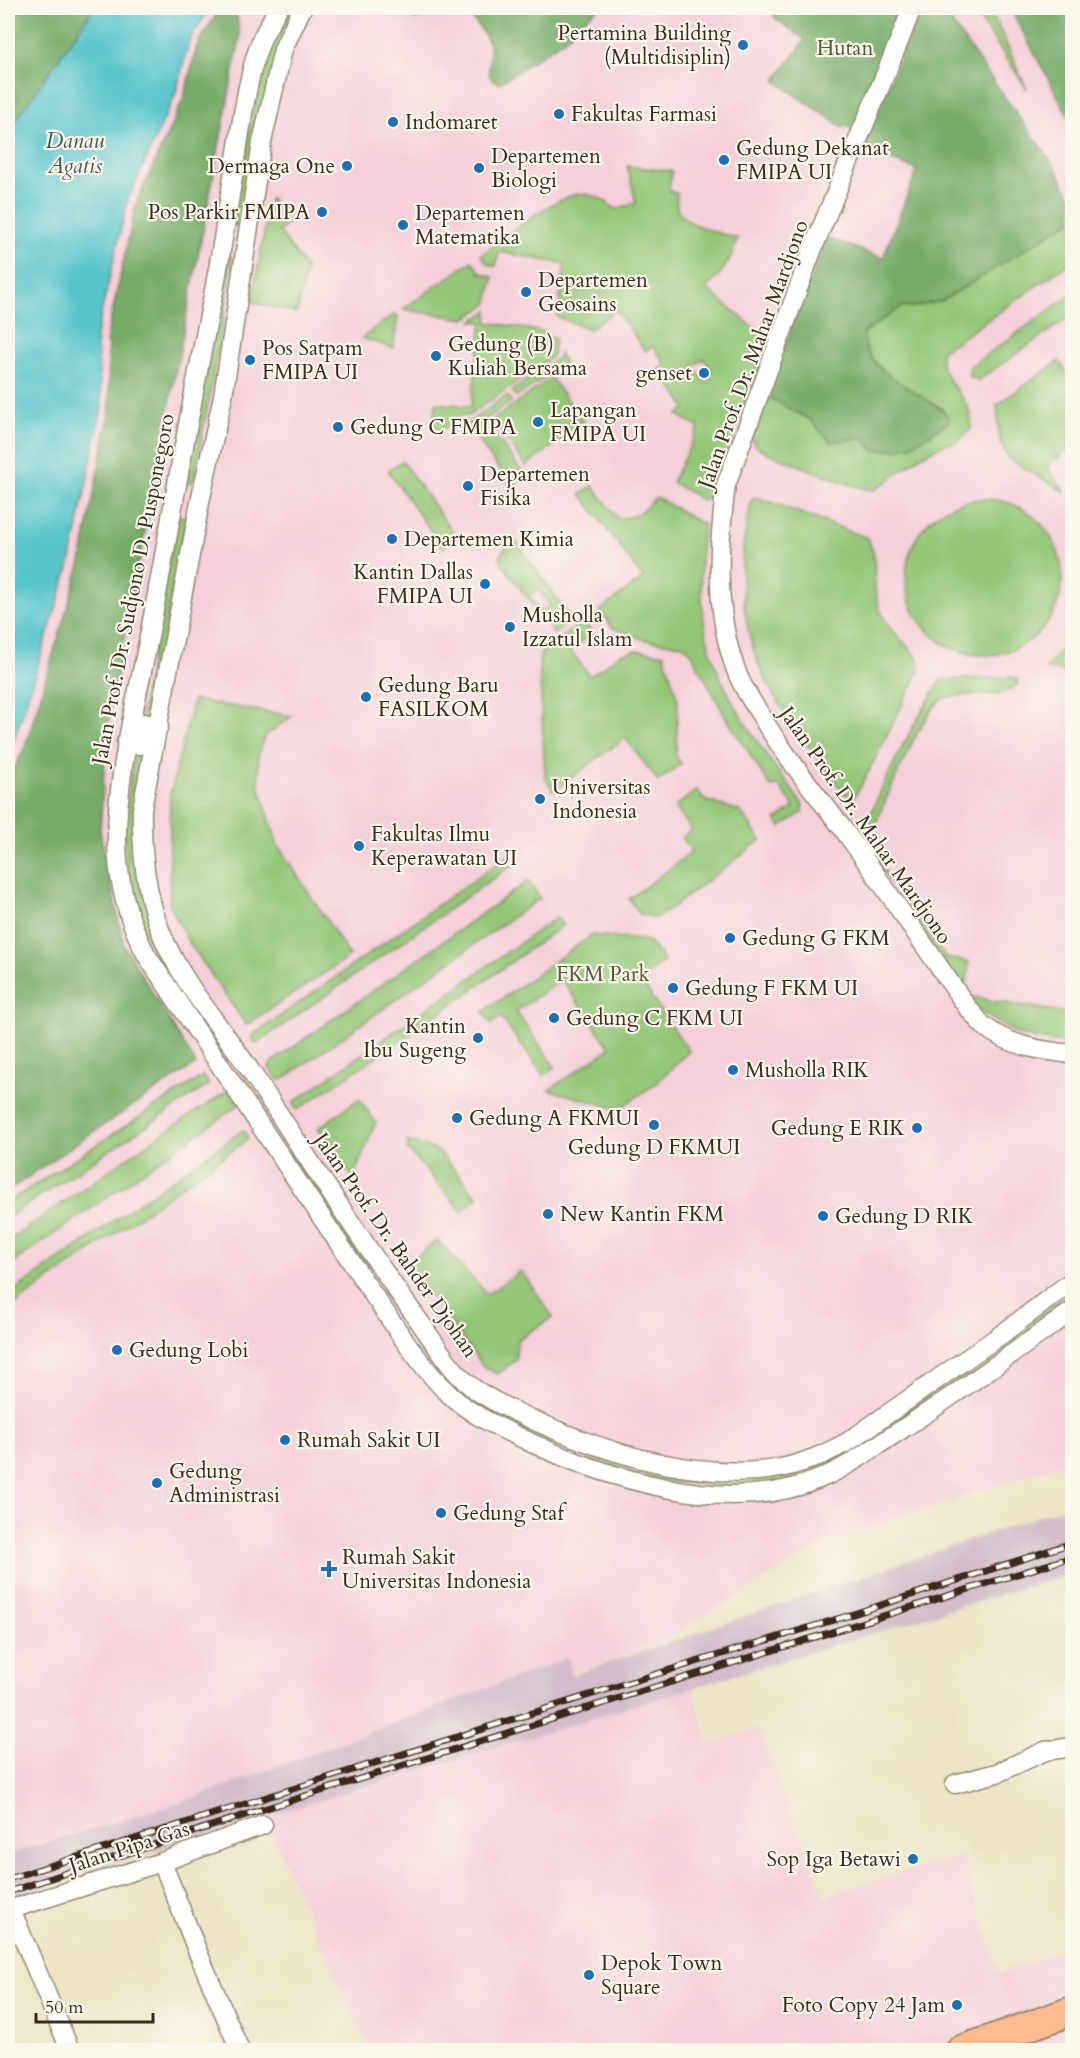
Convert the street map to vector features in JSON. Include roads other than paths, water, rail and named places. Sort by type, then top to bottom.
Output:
[{"type":"main road","points":[[961,2050],[1072,2011]]},
{"type":"street","name":"Jalan Prof. Dr. Sudjono D. Pusponegoro","points":[[278,8],[262,39],[244,102],[224,237],[193,390],[147,645],[126,743],[118,805],[117,845],[120,881],[137,938],[194,1028],[393,1323],[450,1395],[483,1419],[542,1449],[599,1471],[679,1490],[720,1494],[785,1490],[820,1479],[863,1455],[951,1397],[1072,1311]]},
{"type":"street","points":[[126,743],[140,745],[144,723],[159,726],[200,502],[223,396],[257,165],[283,49],[302,8]]},
{"type":"street","name":"Jalan Prof. Dr. Mahar Mardjono","points":[[912,8],[813,248],[726,485],[722,515],[721,601],[736,671],[777,743],[844,831],[968,1008],[985,1026],[1014,1042],[1045,1051],[1072,1054]]},
{"type":"street","points":[[224,237],[247,242]]},
{"type":"street","points":[[175,495],[200,502]]},
{"type":"street","name":"Jalan Prof. Dr. Bahder Djohan","points":[[159,726],[141,809],[141,842],[152,906],[166,946],[384,1272],[463,1379],[476,1390],[561,1433],[664,1466],[747,1471],[782,1467],[826,1455],[1002,1334],[1072,1281]]},
{"type":"street","points":[[925,1387],[931,1395],[943,1387],[951,1397]]},
{"type":"street","points":[[888,1414],[900,1430]]},
{"type":"street","points":[[955,1784],[997,1773],[1045,1751],[1072,1749]]},
{"type":"street","name":"Jalan Pipa Gas","points":[[9,1909],[162,1862],[263,1825]]},
{"type":"street","points":[[162,1862],[240,2050]]},
{"type":"street","points":[[9,1909],[70,2050]]},
{"type":"water","name":"Danau Agatis","points":[[94,8],[210,8],[189,41],[176,93],[128,199],[96,335],[102,407],[70,564],[8,759],[8,138],[18,117]]},
{"type":"water","points":[[411,8],[441,8],[414,19]]},
{"type":"railway","points":[[8,1879],[847,1616],[1072,1543]]},
{"type":"railway","points":[[8,1892],[270,1807],[1072,1557]]},
{"type":"place","name":"Pertamina Building (Multidisiplin)","points":[[743,45]]},
{"type":"place","name":"Fakultas Farmasi","points":[[559,114]]},
{"type":"place","name":"Indomaret","points":[[393,122]]},
{"type":"place","name":"Gedung Dekanat FMIPA UI","points":[[724,160]]},
{"type":"place","name":"Dermaga One","points":[[347,166]]},
{"type":"place","name":"Departemen Biologi","points":[[479,168]]},
{"type":"place","name":"Pos Parkir FMIPA","points":[[322,212]]},
{"type":"place","name":"Departemen Matematika","points":[[403,225]]},
{"type":"place","name":"Departemen Geosains","points":[[526,292]]},
{"type":"place","name":"Gedung (B) Kuliah Bersama","points":[[436,356]]},
{"type":"place","name":"Pos Satpam FMIPA UI","points":[[250,360]]},
{"type":"place","name":"genset","points":[[704,373]]},
{"type":"place","name":"Lapangan FMIPA UI","points":[[538,422]]},
{"type":"place","name":"Gedung C FMIPA","points":[[338,427]]},
{"type":"place","name":"Departemen Fisika","points":[[468,486]]},
{"type":"place","name":"Departemen Kimia","points":[[392,539]]},
{"type":"place","name":"Kantin Dallas FMIPA UI","points":[[485,584]]},
{"type":"place","name":"Musholla Izzatul Islam","points":[[510,627]]},
{"type":"place","name":"Gedung Baru FASILKOM","points":[[366,697]]},
{"type":"place","name":"Universitas Indonesia","points":[[540,799]]},
{"type":"place","name":"Fakultas Ilmu Keperawatan UI","points":[[359,846]]},
{"type":"place","name":"Gedung G FKM","points":[[730,938]]},
{"type":"place","name":"Gedung F FKM UI","points":[[673,988]]},
{"type":"place","name":"Gedung C FKM UI","points":[[554,1018]]},
{"type":"place","name":"Kantin Ibu Sugeng","points":[[478,1038]]},
{"type":"place","name":"Musholla RIK","points":[[733,1070]]},
{"type":"place","name":"Gedung A FKMUI","points":[[457,1118]]},
{"type":"place","name":"Gedung D FKMUI","points":[[654,1125]]},
{"type":"place","name":"Gedung E RIK","points":[[917,1128]]},
{"type":"place","name":"New Kantin FKM","points":[[548,1214]]},
{"type":"place","name":"Gedung D RIK","points":[[823,1216]]},
{"type":"place","name":"Gedung Lobi","points":[[117,1350]]},
{"type":"place","name":"Rumah Sakit UI","points":[[285,1440]]},
{"type":"place","name":"Gedung Administrasi","points":[[157,1483]]},
{"type":"place","name":"Gedung Staf","points":[[441,1513]]},
{"type":"place","name":"Rumah Sakit Universitas Indonesia","points":[[329,1569]]},
{"type":"place","name":"Sop Iga Betawi","points":[[913,1859]]},
{"type":"place","name":"Depok Town Square","points":[[589,1975]]},
{"type":"place","name":"Foto Copy 24 Jam","points":[[957,2005]]},
{"type":"park label","name":"Hutan","points":[[845,48]]},
{"type":"park label","name":"FKM Park","points":[[603,974]]}]
